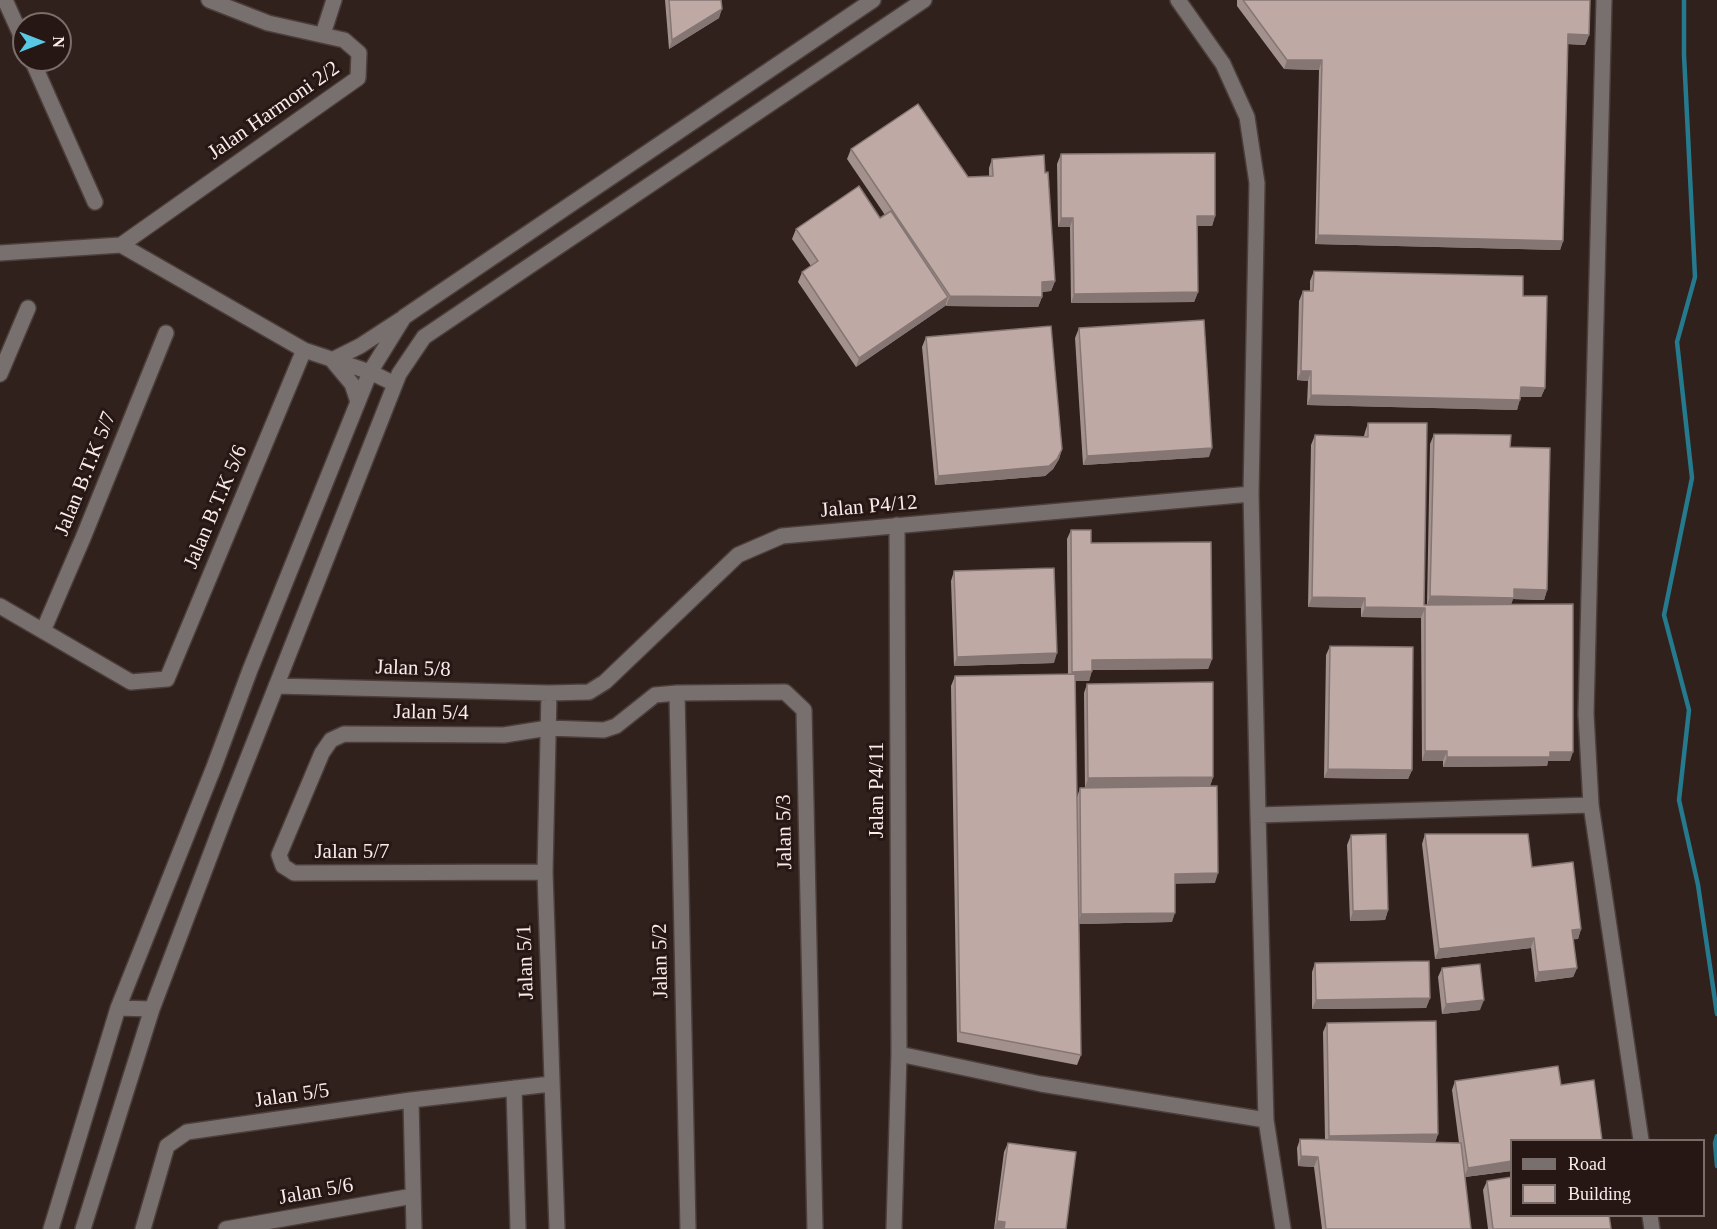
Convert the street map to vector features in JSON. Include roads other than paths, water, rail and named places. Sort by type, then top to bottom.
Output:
[{"type":"street","points":[[5,0],[12,15]]},
{"type":"street","name":"Jalan Harmoni 2/2","points":[[120,245],[358,78],[359,53],[344,39],[268,23],[208,0]]},
{"type":"street","points":[[323,34],[333,0]]},
{"type":"street","points":[[332,360],[360,346],[404,317],[873,0]]},
{"type":"street","points":[[83,1229],[152,1009],[227,811],[399,374],[424,337],[924,0]]},
{"type":"street","points":[[1178,0],[1223,64],[1247,117],[1257,183],[1251,494],[1258,815],[1266,1120],[1283,1229]]},
{"type":"street","points":[[1604,0],[1586,714],[1591,805],[1641,1139]]},
{"type":"street","points":[[37,72],[95,202]]},
{"type":"street","points":[[0,253],[120,245],[304,350],[370,372],[395,384]]},
{"type":"street","points":[[0,374],[28,308]]},
{"type":"street","points":[[51,1229],[118,1008],[370,372],[404,317]]},
{"type":"street","name":"Jalan B.T.K 5/7","points":[[43,631],[166,333]]},
{"type":"street","name":"Jalan B.T.K 5/6","points":[[43,631],[131,682],[167,679],[304,350]]},
{"type":"street","points":[[332,360],[352,384],[358,402]]},
{"type":"street","name":"Jalan P4/12","points":[[549,693],[589,692],[605,682],[738,555],[782,536],[1251,494]]},
{"type":"street","name":"Jalan P4/11","points":[[894,1229],[899,1054],[897,525]]},
{"type":"street","points":[[0,606],[43,631]]},
{"type":"street","name":"Jalan 5/8","points":[[276,686],[549,693]]},
{"type":"street","name":"Jalan 5/3","points":[[548,728],[604,730],[616,726],[655,695],[677,693],[785,692],[804,710],[815,1229]]},
{"type":"street","name":"Jalan 5/1","points":[[549,693],[545,873],[556,1229]]},
{"type":"street","name":"Jalan 5/2","points":[[677,693],[688,1229]]},
{"type":"street","name":"Jalan 5/4","points":[[322,753],[331,740],[344,734],[504,735],[548,728]]},
{"type":"street","name":"Jalan 5/7","points":[[322,753],[279,855],[283,866],[294,873],[545,873]]},
{"type":"street","points":[[1258,815],[1591,805]]},
{"type":"street","points":[[118,1008],[152,1009]]},
{"type":"street","points":[[899,1054],[1041,1084],[1266,1120]]},
{"type":"street","name":"Jalan 5/5","points":[[143,1229],[167,1146],[187,1132],[411,1100],[551,1084]]},
{"type":"street","points":[[513,1088],[518,1229]]},
{"type":"street","points":[[411,1100],[414,1229]]},
{"type":"street","name":"Jalan 5/6","points":[[226,1229],[413,1196]]},
{"type":"waterway","points":[[1684,0],[1684,55],[1695,277],[1677,342],[1692,478],[1664,615],[1689,710],[1679,800],[1698,885],[1717,1014]]},
{"type":"waterway","points":[[1717,1136],[1715,1143],[1717,1166]]}]
